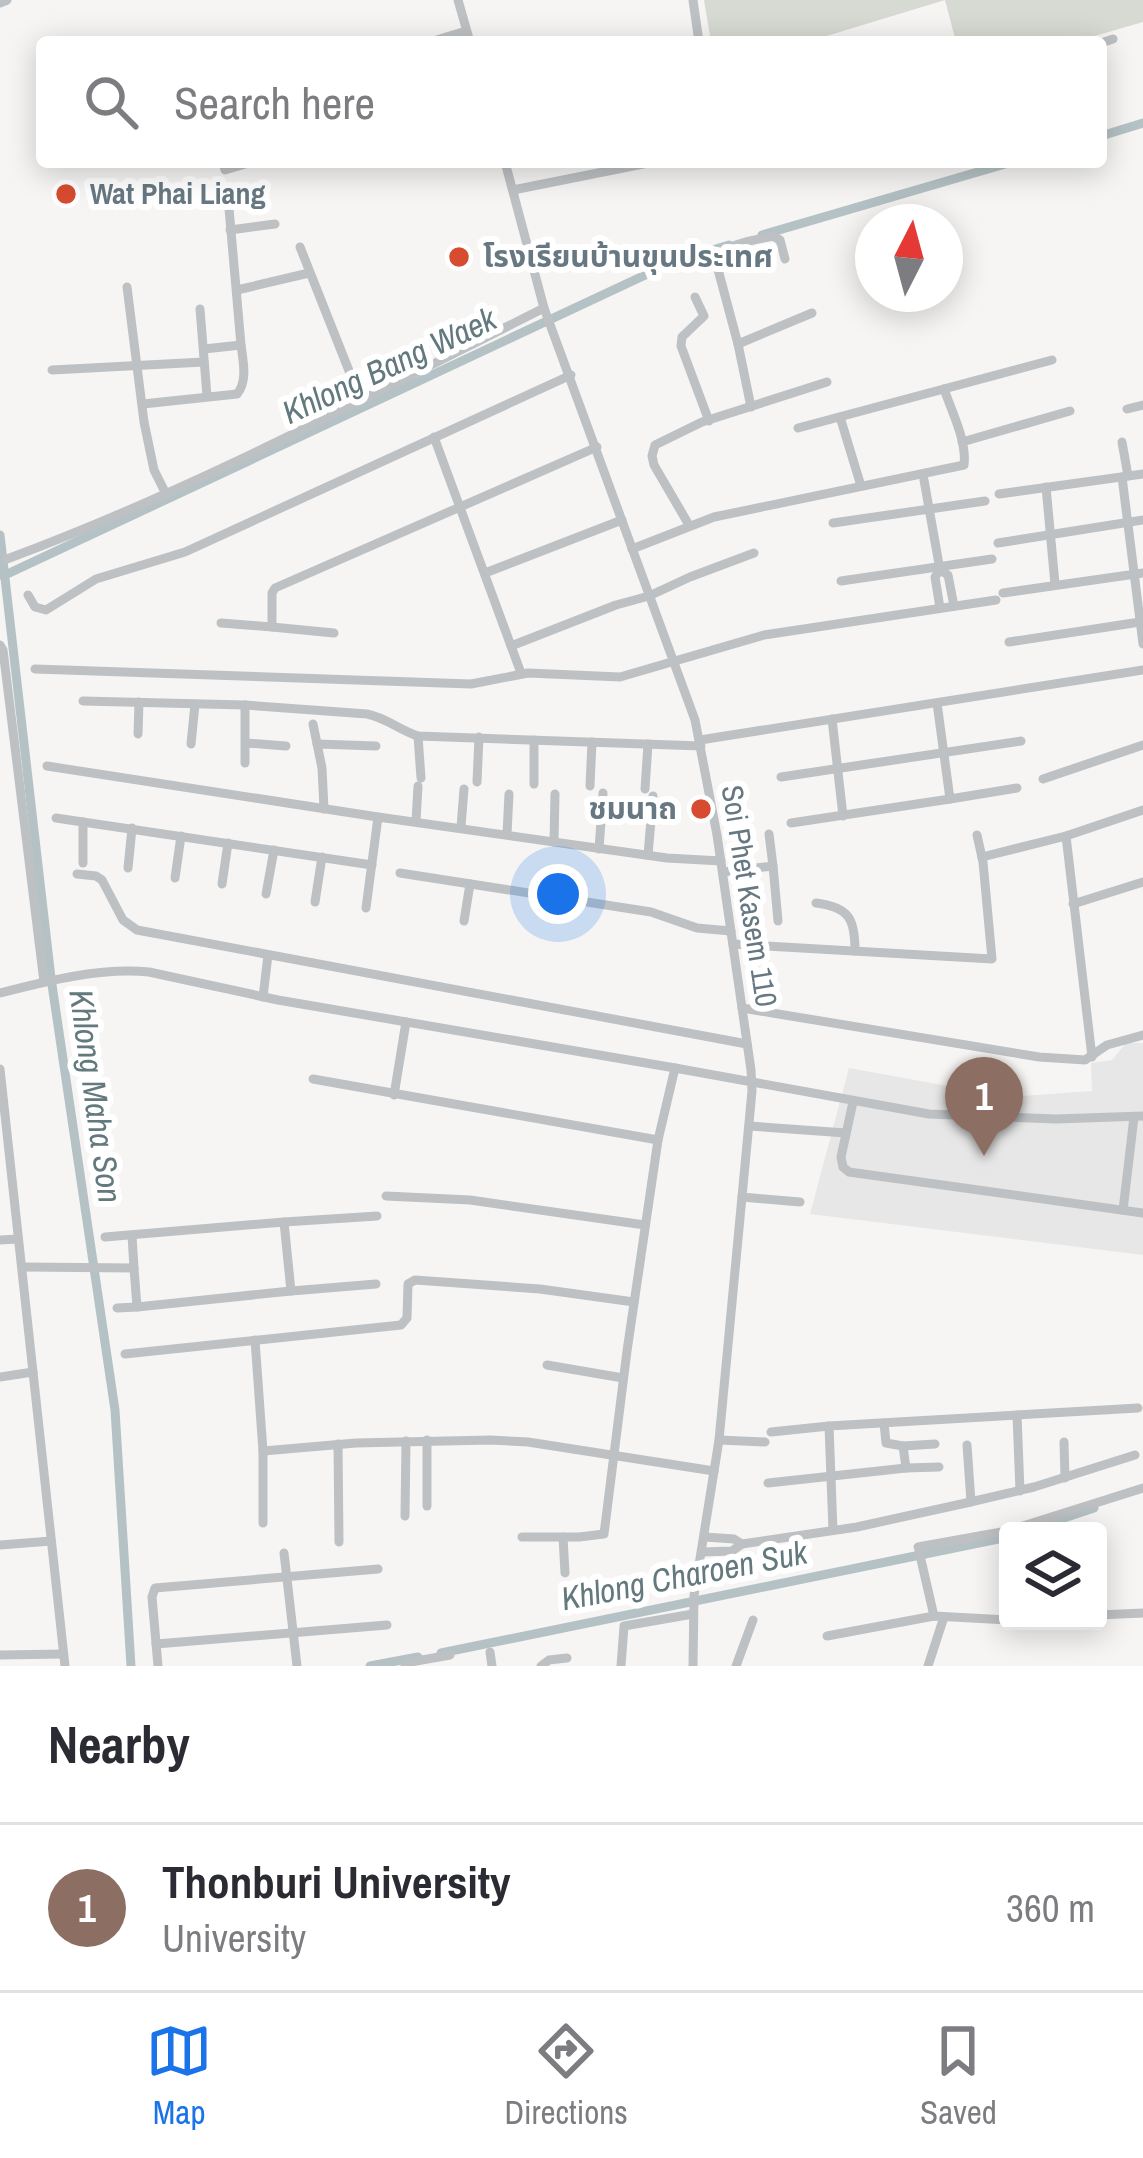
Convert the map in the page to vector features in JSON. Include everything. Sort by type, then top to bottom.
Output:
[{"type":"street","points":[[458,0],[468,36]]},
{"type":"street","points":[[693,0],[698,36]]},
{"type":"street","points":[[1107,41],[1113,39]]},
{"type":"street","name":"Soi Phet Kasem 110","points":[[507,168],[545,310],[701,743],[752,1083],[719,1440],[694,1595],[693,1666]]},
{"type":"street","points":[[513,190],[623,168]]},
{"type":"street","points":[[143,404],[232,395],[242,389],[228,197]]},
{"type":"street","points":[[230,230],[275,224]]},
{"type":"street","points":[[751,407],[717,257],[730,248],[773,236],[780,240],[785,259]]},
{"type":"street","points":[[300,247],[361,400]]},
{"type":"street","points":[[237,290],[309,273]]},
{"type":"street","points":[[127,287],[154,470],[166,494]]},
{"type":"street","points":[[695,297],[704,316],[682,337],[681,346],[709,421]]},
{"type":"street","points":[[200,308],[207,396]]},
{"type":"street","points":[[8,559],[166,494],[545,310]]},
{"type":"street","points":[[738,344],[812,313]]},
{"type":"street","points":[[204,349],[241,345]]},
{"type":"street","points":[[798,428],[1052,360]]},
{"type":"street","points":[[52,370],[204,362]]},
{"type":"street","points":[[28,595],[35,607],[46,610],[96,579],[185,552],[571,375]]},
{"type":"street","points":[[688,525],[654,465],[652,452],[660,442],[827,382]]},
{"type":"street","points":[[632,549],[688,525],[752,508],[964,465],[962,442],[944,388]]},
{"type":"street","points":[[1126,409],[1143,405]]},
{"type":"street","points":[[962,442],[1070,411]]},
{"type":"street","points":[[840,417],[861,487]]},
{"type":"street","points":[[434,436],[521,673]]},
{"type":"street","points":[[1123,442],[1143,644]]},
{"type":"street","points":[[272,627],[275,588],[597,447]]},
{"type":"street","points":[[999,494],[1143,474]]},
{"type":"street","points":[[924,480],[939,568],[934,577],[940,608]]},
{"type":"street","points":[[1046,487],[1055,584]]},
{"type":"street","points":[[833,523],[985,501]]},
{"type":"street","points":[[484,573],[622,520]]},
{"type":"street","points":[[998,543],[1143,520]]},
{"type":"street","points":[[511,646],[754,554]]},
{"type":"street","points":[[841,581],[992,559]]},
{"type":"street","points":[[939,568],[948,575],[954,606]]},
{"type":"street","points":[[35,668],[471,684],[521,673],[620,677],[764,635],[954,606],[1055,584],[1139,574]]},
{"type":"street","points":[[1009,642],[1142,622]]},
{"type":"street","points":[[220,623],[334,633]]},
{"type":"street","points":[[0,645],[48,982]]},
{"type":"street","points":[[83,701],[368,714],[418,736],[701,743],[1143,670]]},
{"type":"street","points":[[138,734],[139,702]]},
{"type":"street","points":[[937,703],[950,799]]},
{"type":"street","points":[[191,744],[195,704]]},
{"type":"street","points":[[245,705],[245,763]]},
{"type":"street","points":[[832,719],[843,816]]},
{"type":"street","points":[[313,724],[324,809]]},
{"type":"street","points":[[416,821],[418,736]]},
{"type":"street","points":[[477,782],[479,737]]},
{"type":"street","points":[[534,740],[534,784]]},
{"type":"street","points":[[781,777],[1021,741]]},
{"type":"street","points":[[590,786],[592,742]]},
{"type":"street","points":[[247,743],[286,746]]},
{"type":"street","points":[[317,744],[376,746]]},
{"type":"street","points":[[648,744],[648,855]]},
{"type":"street","points":[[1043,779],[1143,745]]},
{"type":"street","points":[[47,766],[722,867],[773,866]]},
{"type":"street","points":[[791,823],[1017,788]]},
{"type":"street","points":[[461,827],[464,789]]},
{"type":"street","points":[[598,849],[603,793]]},
{"type":"street","points":[[507,834],[509,794]]},
{"type":"street","points":[[554,842],[555,794]]},
{"type":"street","points":[[982,857],[1143,810]]},
{"type":"street","points":[[366,908],[378,817]]},
{"type":"street","points":[[56,818],[372,865]]},
{"type":"street","points":[[83,822],[80,869],[102,880],[128,926],[747,1044]]},
{"type":"street","points":[[128,868],[132,828]]},
{"type":"street","points":[[769,834],[778,921]]},
{"type":"street","points":[[176,878],[181,836]]},
{"type":"street","points":[[733,944],[992,959],[977,836]]},
{"type":"street","points":[[1066,836],[1092,1057]]},
{"type":"street","points":[[222,884],[228,843]]},
{"type":"street","points":[[266,894],[274,850]]},
{"type":"street","points":[[315,902],[322,857]]},
{"type":"street","points":[[400,873],[651,912],[698,928],[731,931]]},
{"type":"street","points":[[551,897],[554,875]]},
{"type":"street","points":[[1073,904],[1143,882]]},
{"type":"street","points":[[464,921],[470,884]]},
{"type":"street","points":[[816,903],[829,904],[850,916],[855,951]]},
{"type":"street","points":[[263,997],[268,955]]},
{"type":"street","points":[[0,992],[139,971],[929,1114],[1138,1117],[1123,1210]]},
{"type":"street","points":[[742,1008],[1075,1060],[1143,1035]]},
{"type":"street","points":[[394,1095],[406,1022]]},
{"type":"street","points":[[522,1538],[604,1534],[645,1225],[675,1069]]},
{"type":"street","points":[[0,1070],[64,1660],[0,1654]]},
{"type":"street","points":[[314,1079],[658,1140]]},
{"type":"street","points":[[853,1102],[841,1157],[849,1172],[1143,1213]]},
{"type":"street","points":[[749,1126],[846,1133]]},
{"type":"street","points":[[386,1196],[470,1200],[645,1225]]},
{"type":"street","points":[[742,1197],[800,1202]]},
{"type":"street","points":[[105,1237],[377,1216]]},
{"type":"street","points":[[284,1222],[291,1291]]},
{"type":"street","points":[[132,1236],[137,1306]]},
{"type":"street","points":[[0,1240],[18,1239]]},
{"type":"street","points":[[23,1268],[134,1268]]},
{"type":"street","points":[[125,1354],[400,1325],[407,1318],[408,1284],[416,1280],[634,1302]]},
{"type":"street","points":[[117,1308],[376,1283]]},
{"type":"street","points":[[255,1340],[263,1523]]},
{"type":"street","points":[[547,1366],[623,1378]]},
{"type":"street","points":[[0,1377],[33,1372]]},
{"type":"street","points":[[892,1404],[886,1443],[935,1444]]},
{"type":"street","points":[[719,1440],[830,1426],[1138,1408]]},
{"type":"street","points":[[1017,1415],[1020,1491]]},
{"type":"street","points":[[830,1426],[833,1530]]},
{"type":"street","points":[[263,1451],[427,1440],[528,1442],[714,1471]]},
{"type":"street","points":[[427,1440],[427,1505]]},
{"type":"street","points":[[405,1516],[406,1441]]},
{"type":"street","points":[[1064,1442],[1065,1478]]},
{"type":"street","points":[[338,1444],[339,1542]]},
{"type":"street","points":[[967,1445],[971,1502]]},
{"type":"street","points":[[903,1446],[906,1468]]},
{"type":"street","points":[[702,1552],[732,1551],[742,1544],[971,1502],[1135,1455]]},
{"type":"street","points":[[768,1483],[939,1467]]},
{"type":"street","points":[[928,1666],[939,1617],[920,1554],[1143,1488]]},
{"type":"street","points":[[705,1537],[742,1544]]},
{"type":"street","points":[[563,1538],[565,1573]]},
{"type":"street","points":[[0,1545],[51,1541]]},
{"type":"street","points":[[284,1552],[297,1666]]},
{"type":"street","points":[[158,1666],[155,1588],[377,1568]]},
{"type":"street","points":[[621,1666],[624,1627],[694,1611]]},
{"type":"street","points":[[1107,1615],[1143,1613]]},
{"type":"street","points":[[827,1636],[939,1617],[999,1620]]},
{"type":"street","points":[[736,1666],[753,1620]]},
{"type":"street","points":[[156,1644],[387,1625]]},
{"type":"street","points":[[490,1652],[492,1666]]},
{"type":"street","points":[[405,1666],[450,1655]]},
{"type":"street","points":[[541,1666],[567,1658]]},
{"type":"shaded area","points":[[704,0],[945,0],[827,36],[710,36]]},
{"type":"shaded area","points":[[945,0],[1143,0],[1143,22],[1095,36],[954,36]]},
{"type":"shaded area","points":[[1126,1043],[1143,1043],[1143,1255],[810,1214],[849,1068],[1008,1097],[1092,1091],[1091,1063],[1112,1060]]},
{"type":"waterway","name":"Khlong Bang Waek","points":[[1107,134],[1143,123]]},
{"type":"waterway","name":"Khlong Bang Waek","points":[[762,235],[991,168]]},
{"type":"waterway","name":"Khlong Bang Waek","points":[[3,576],[673,262],[729,245]]},
{"type":"waterway","name":"Khlong Maha Son","points":[[0,535],[51,978],[115,1410],[131,1666]]},
{"type":"waterway","name":"Khlong Charoen Suk","points":[[1052,1522],[1094,1508]]},
{"type":"waterway","name":"Khlong Charoen Suk","points":[[441,1653],[999,1539]]},
{"type":"waterway","name":"Khlong Charoen Suk","points":[[370,1666],[418,1657]]},
{"type":"place","name":"Wat Phai Liang","points":[[66,194]]},
{"type":"place","name":"โรงเรียนบ้านขุนประเทศ","points":[[459,257]]},
{"type":"place","name":"ชมนาถ","points":[[701,809]]},
{"type":"place","name":"Thonburi University","points":[[984,1156]]}]
